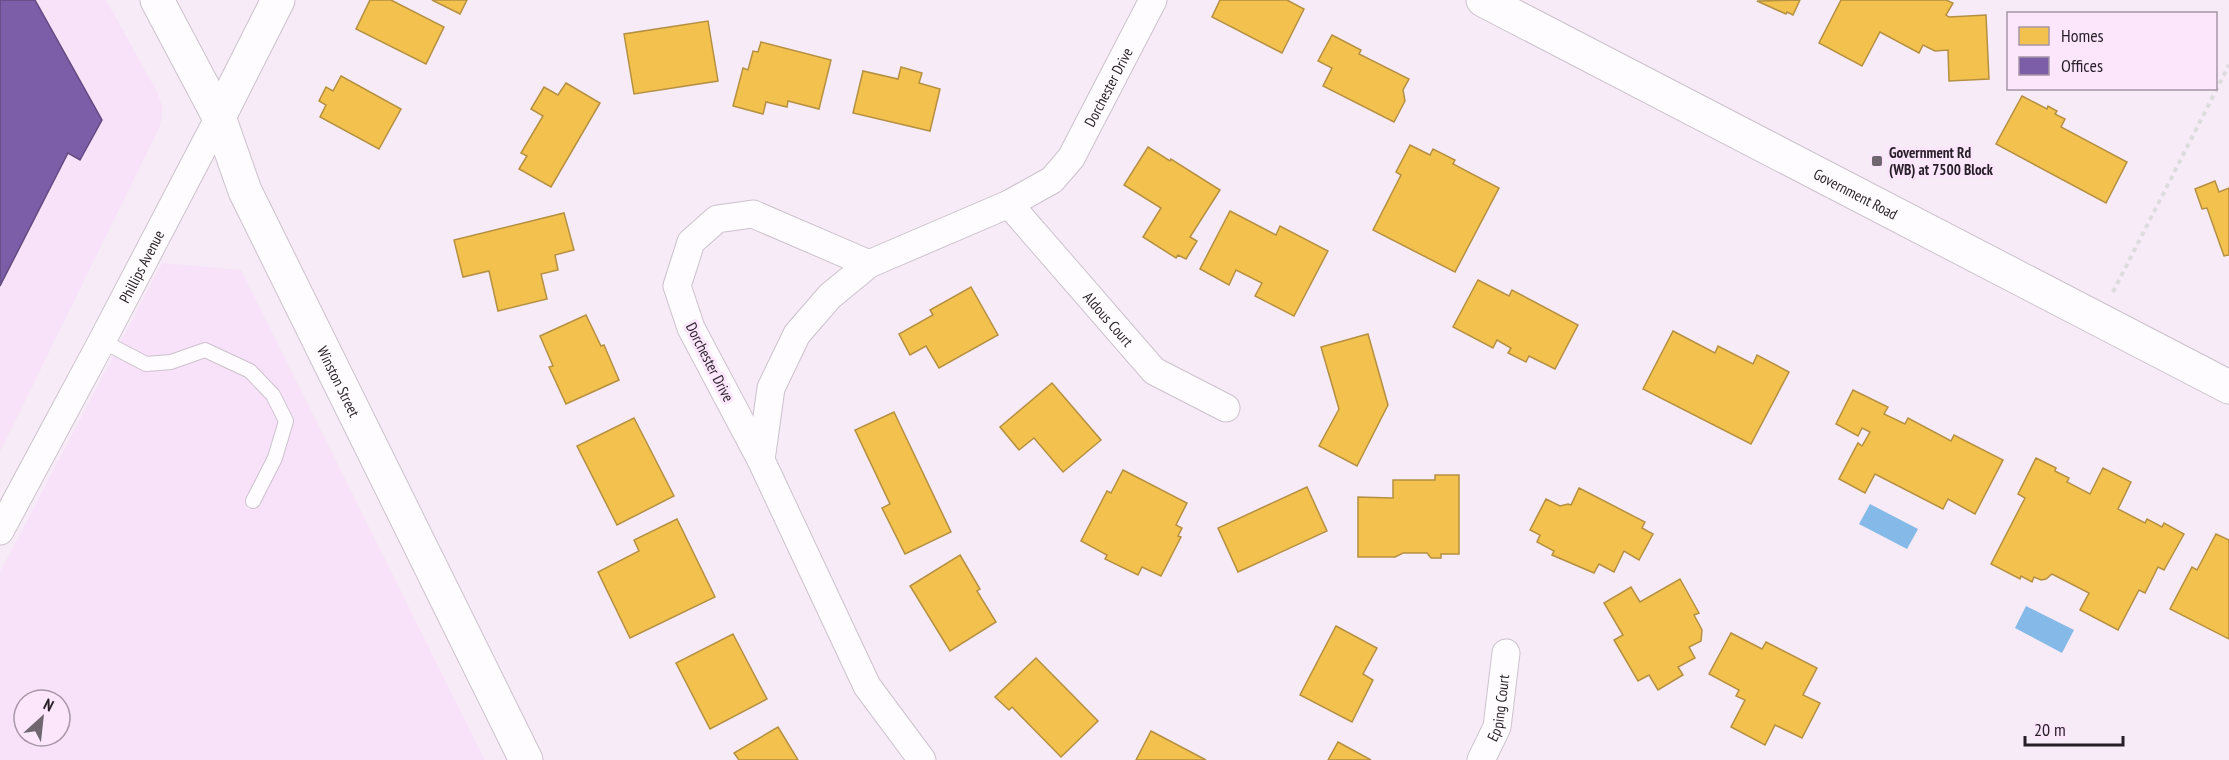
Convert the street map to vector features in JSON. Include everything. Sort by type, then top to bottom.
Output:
[{"type":"street","name":"Winston Street","points":[[157,0],[219,117],[245,190],[526,760]]},
{"type":"street","name":"Phillips Avenue","points":[[0,531],[102,341],[278,0]]},
{"type":"street","name":"Dorchester Drive","points":[[760,459],[771,388],[796,334],[830,296],[869,264],[1009,204],[1052,180],[1071,158],[1153,0]]},
{"type":"street","name":"Government Road","points":[[1483,0],[2229,387]]},
{"type":"street","name":"Aldous Court","points":[[1009,204],[1154,371],[1226,408]]},
{"type":"street","name":"Dorchester Drive","points":[[869,264],[753,214],[717,219],[691,242],[676,286],[691,328],[760,459],[867,686],[922,760]]},
{"type":"street","name":"Epping Court","points":[[1481,760],[1497,727],[1506,653]]},
{"type":"lane","points":[[102,341],[146,364],[171,362],[205,350],[250,371],[273,395],[286,421],[275,458],[253,501]]},
{"type":"path","points":[[2217,89],[2229,65]]},
{"type":"path","points":[[2100,319],[2216,90]]},
{"type":"shaded area","points":[[0,0],[106,0],[156,90],[162,106],[162,116],[159,128],[0,452]]},
{"type":"shaded area","points":[[162,263],[241,270],[485,760],[0,760],[0,572]]},
{"type":"water","points":[[1870,504],[1918,529],[1907,549],[1859,524]]},
{"type":"water","points":[[2026,606],[2074,630],[2062,653],[2015,628]]},
{"type":"building: Homes","points":[[370,0],[391,0],[444,27],[426,64],[356,29]]},
{"type":"building: Homes","points":[[432,0],[467,0],[460,14]]},
{"type":"building: Homes","points":[[1220,0],[1287,0],[1304,9],[1282,53],[1212,17]]},
{"type":"building: Homes","points":[[1800,0],[1793,15],[1757,1]]},
{"type":"building: Homes","points":[[1841,0],[1946,0],[1953,3],[1946,15],[1949,17],[1986,15],[1989,79],[1949,81],[1948,50],[1935,51],[1923,45],[1919,53],[1880,32],[1862,66],[1819,43]]},
{"type":"building: Homes","points":[[708,21],[718,81],[634,94],[624,34]]},
{"type":"building: Homes","points":[[1332,35],[1361,50],[1359,54],[1409,79],[1403,90],[1405,101],[1394,122],[1323,86],[1332,68],[1318,61]]},
{"type":"building: Homes","points":[[761,42],[831,60],[819,109],[788,101],[787,107],[766,102],[763,114],[733,106],[743,68],[748,70],[753,51],[758,52]]},
{"type":"building: Homes","points":[[901,67],[922,73],[919,83],[940,89],[930,131],[853,113],[863,71],[898,79]]},
{"type":"building: Homes","points":[[341,76],[401,109],[379,149],[320,117],[326,105],[319,101],[326,87],[333,91]]},
{"type":"building: Homes","points":[[566,83],[600,103],[551,187],[519,169],[527,156],[521,153],[543,116],[531,109],[544,87],[558,95]]},
{"type":"building: Homes","points":[[2022,96],[2047,109],[2048,106],[2057,111],[2055,114],[2065,119],[2061,127],[2127,162],[2106,203],[1996,144]]},
{"type":"building: Homes","points":[[1410,145],[1430,155],[1433,149],[1455,160],[1453,164],[1499,188],[1455,272],[1373,230],[1401,175],[1396,172]]},
{"type":"building: Homes","points":[[1148,147],[1220,190],[1190,237],[1197,241],[1186,259],[1178,255],[1176,258],[1143,237],[1161,208],[1124,185]]},
{"type":"building: Homes","points":[[2215,181],[2219,192],[2229,188],[2229,255],[2224,256],[2207,208],[2202,209],[2195,189]]},
{"type":"building: Homes","points":[[1230,211],[1276,235],[1280,226],[1328,251],[1294,316],[1255,296],[1262,283],[1236,270],[1229,285],[1200,269]]},
{"type":"building: Homes","points":[[564,213],[574,250],[555,255],[558,270],[541,274],[547,299],[498,311],[489,271],[463,277],[454,240]]},
{"type":"building: Homes","points":[[1478,280],[1509,296],[1512,290],[1578,325],[1555,369],[1529,356],[1526,362],[1508,353],[1511,348],[1497,340],[1493,348],[1453,327]]},
{"type":"building: Homes","points":[[971,287],[998,335],[939,368],[926,346],[910,355],[899,334],[933,315],[930,310]]},
{"type":"building: Homes","points":[[586,315],[601,346],[604,345],[619,380],[566,404],[549,367],[553,366],[540,336]]},
{"type":"building: Homes","points":[[1673,331],[1715,353],[1718,346],[1753,364],[1757,355],[1789,372],[1751,444],[1643,389]]},
{"type":"building: Homes","points":[[1368,334],[1388,405],[1357,466],[1319,446],[1339,409],[1321,347]]},
{"type":"building: Homes","points":[[1052,383],[1101,440],[1063,472],[1034,438],[1019,450],[1000,427]]},
{"type":"building: Homes","points":[[1853,390],[1888,407],[1884,414],[1905,424],[1908,418],[1951,441],[1954,435],[2003,460],[1975,514],[1948,499],[1943,509],[1875,474],[1865,493],[1839,479],[1858,443],[1862,446],[1870,432],[1862,428],[1858,436],[1836,424]]},
{"type":"building: Homes","points":[[894,412],[951,532],[905,554],[882,508],[890,504],[855,430]]},
{"type":"building: Homes","points":[[634,418],[674,496],[617,525],[577,446]]},
{"type":"building: Homes","points":[[2036,458],[2056,468],[2055,471],[2069,478],[2067,482],[2090,494],[2103,468],[2131,482],[2118,509],[2145,523],[2147,519],[2162,527],[2164,523],[2184,534],[2164,570],[2158,567],[2145,593],[2139,590],[2118,630],[2080,610],[2089,593],[2052,574],[2041,580],[2034,577],[2032,582],[2021,576],[2020,579],[1991,564],[2025,498],[2018,494]]},
{"type":"building: Homes","points":[[1123,470],[1187,503],[1176,525],[1182,528],[1178,536],[1181,537],[1161,576],[1142,567],[1138,575],[1105,559],[1107,555],[1081,541],[1107,491],[1111,493]]},
{"type":"building: Homes","points":[[1435,475],[1459,475],[1459,554],[1441,554],[1441,558],[1431,558],[1427,553],[1403,553],[1395,557],[1358,557],[1358,497],[1393,498],[1393,480],[1435,480]]},
{"type":"building: Homes","points":[[1307,487],[1327,531],[1238,572],[1218,528]]},
{"type":"building: Homes","points":[[1579,488],[1645,522],[1642,528],[1653,534],[1639,560],[1624,551],[1614,572],[1599,564],[1594,573],[1552,555],[1554,551],[1537,542],[1540,535],[1530,530],[1546,499],[1560,506],[1571,505]]},
{"type":"building: Homes","points":[[677,519],[715,597],[630,638],[598,572],[639,551],[634,540]]},
{"type":"building: Homes","points":[[2216,534],[2229,540],[2229,639],[2170,609],[2192,567],[2197,570]]},
{"type":"building: Homes","points":[[960,555],[980,589],[977,591],[996,622],[950,651],[910,586]]},
{"type":"building: Homes","points":[[1680,579],[1699,613],[1694,615],[1702,630],[1701,641],[1689,647],[1695,658],[1678,667],[1683,675],[1658,690],[1649,675],[1638,681],[1614,640],[1623,635],[1604,603],[1631,587],[1640,602]]},
{"type":"building: Homes","points":[[1336,626],[1377,648],[1363,674],[1373,680],[1352,722],[1300,695]]},
{"type":"building: Homes","points":[[1731,633],[1762,649],[1766,642],[1817,668],[1803,695],[1820,703],[1802,738],[1775,725],[1765,745],[1731,727],[1745,700],[1736,696],[1739,690],[1709,674]]},
{"type":"building: Homes","points":[[733,634],[767,699],[710,729],[676,663]]},
{"type":"building: Homes","points":[[1036,658],[1098,721],[1061,757],[1012,707],[1009,710],[995,697]]},
{"type":"building: Homes","points":[[778,727],[798,760],[739,760],[734,753]]},
{"type":"building: Homes","points":[[1151,731],[1206,760],[1136,760]]},
{"type":"building: Homes","points":[[1338,742],[1371,760],[1328,760]]},
{"type":"building: Offices","points":[[0,0],[35,0],[102,120],[80,160],[68,153],[0,286]]},
{"type":"place","name":"Government Rd (WB) at 7500 Block","points":[[1877,161]]}]
